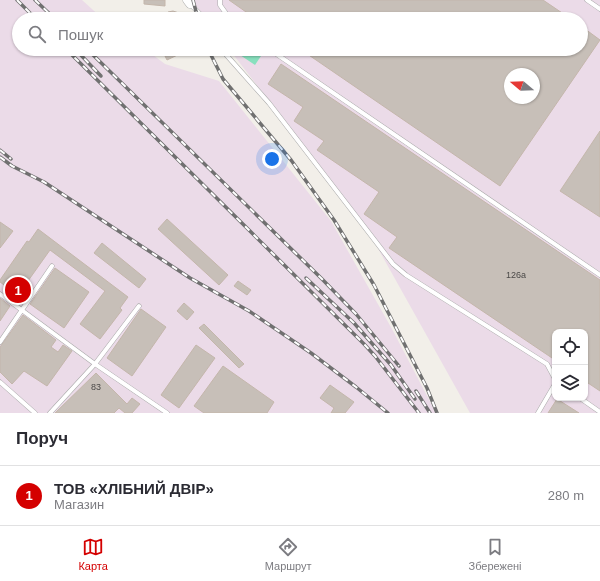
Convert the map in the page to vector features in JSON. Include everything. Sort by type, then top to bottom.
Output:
[{"type":"lane","points":[[220,0],[220,5],[225,12]]},
{"type":"lane","points":[[587,0],[600,9]]},
{"type":"lane","points":[[188,2],[198,12]]},
{"type":"lane","points":[[227,56],[269,102],[396,267],[412,280],[547,364],[552,373]]},
{"type":"lane","points":[[279,56],[600,274]]},
{"type":"lane","points":[[0,342],[52,266]]},
{"type":"lane","points":[[0,294],[95,364],[167,413]]},
{"type":"lane","points":[[50,413],[95,364],[139,306]]},
{"type":"lane","points":[[0,382],[35,413]]},
{"type":"lane","points":[[538,413],[552,389]]},
{"type":"lane","points":[[584,401],[600,412]]},
{"type":"shaded area","points":[[0,0],[82,0],[95,12],[12,12],[12,56],[154,56],[165,64],[219,81],[331,221],[392,329],[436,413],[0,413]]},
{"type":"shaded area","points":[[191,0],[600,0],[600,413],[470,413],[366,227],[234,56],[588,56],[588,12],[200,12]]},
{"type":"green space","points":[[242,56],[261,56],[255,65]]},
{"type":"building","points":[[144,0],[165,0],[165,6],[144,4]]},
{"type":"building","points":[[229,0],[543,0],[561,12],[246,12]]},
{"type":"building","points":[[588,31],[600,40],[500,186],[310,56],[588,56]]},
{"type":"building","points":[[165,56],[175,56],[167,60]]},
{"type":"building","points":[[281,64],[600,280],[600,391],[588,383],[588,329],[552,329],[552,358],[389,248],[397,237],[364,214],[379,192],[317,150],[324,141],[294,121],[303,107],[268,84]]},
{"type":"building","points":[[600,131],[600,217],[560,191]]},
{"type":"building","points":[[167,219],[228,275],[219,285],[158,229]]},
{"type":"building","points":[[0,222],[13,231],[0,248]]},
{"type":"building","points":[[38,229],[128,297],[120,308],[122,310],[100,339],[80,324],[105,291],[50,250],[18,295],[0,282],[27,241],[29,242]]},
{"type":"building","points":[[102,243],[146,279],[139,288],[94,253]]},
{"type":"building","points":[[55,268],[89,292],[64,328],[30,304]]},
{"type":"building","points":[[238,281],[251,290],[247,295],[234,286]]},
{"type":"building","points":[[0,298],[10,306],[0,321]]},
{"type":"building","points":[[184,303],[194,312],[187,320],[177,311]]},
{"type":"building","points":[[141,309],[166,327],[132,376],[107,358]]},
{"type":"building","points":[[23,315],[56,340],[51,347],[58,352],[63,345],[72,351],[47,386],[24,371],[12,384],[0,372],[0,347]]},
{"type":"building","points":[[204,324],[244,364],[239,368],[199,328]]},
{"type":"building","points":[[196,345],[215,358],[179,408],[161,395]]},
{"type":"building","points":[[223,366],[274,402],[267,413],[204,413],[194,406]]},
{"type":"building","points":[[96,373],[127,404],[132,398],[140,404],[132,413],[125,413],[119,408],[114,413],[55,413]]},
{"type":"building","points":[[330,385],[354,402],[345,413],[331,413],[334,408],[320,398]]},
{"type":"building","points":[[556,401],[560,401],[579,413],[548,413]]},
{"type":"railway","points":[[17,0],[29,12]]},
{"type":"railway","points":[[35,0],[48,12]]},
{"type":"railway","points":[[193,0],[196,12]]},
{"type":"railway","points":[[73,56],[364,344],[419,413]]},
{"type":"railway","points":[[82,56],[101,76]]},
{"type":"railway","points":[[94,56],[322,279],[356,314],[399,366]]},
{"type":"railway","points":[[212,56],[223,79],[291,160],[334,220],[374,285],[427,388],[437,413]]},
{"type":"railway","points":[[0,150],[11,159]]},
{"type":"railway","points":[[0,157],[12,166],[44,182],[190,278],[249,311],[311,353],[388,413]]},
{"type":"railway","points":[[306,278],[354,323],[391,365],[415,399]]},
{"type":"railway","points":[[416,391],[430,413]]},
{"type":"place","name":"ТОВ «ХЛІБНИЙ ДВІР»","points":[[18,290]]}]
